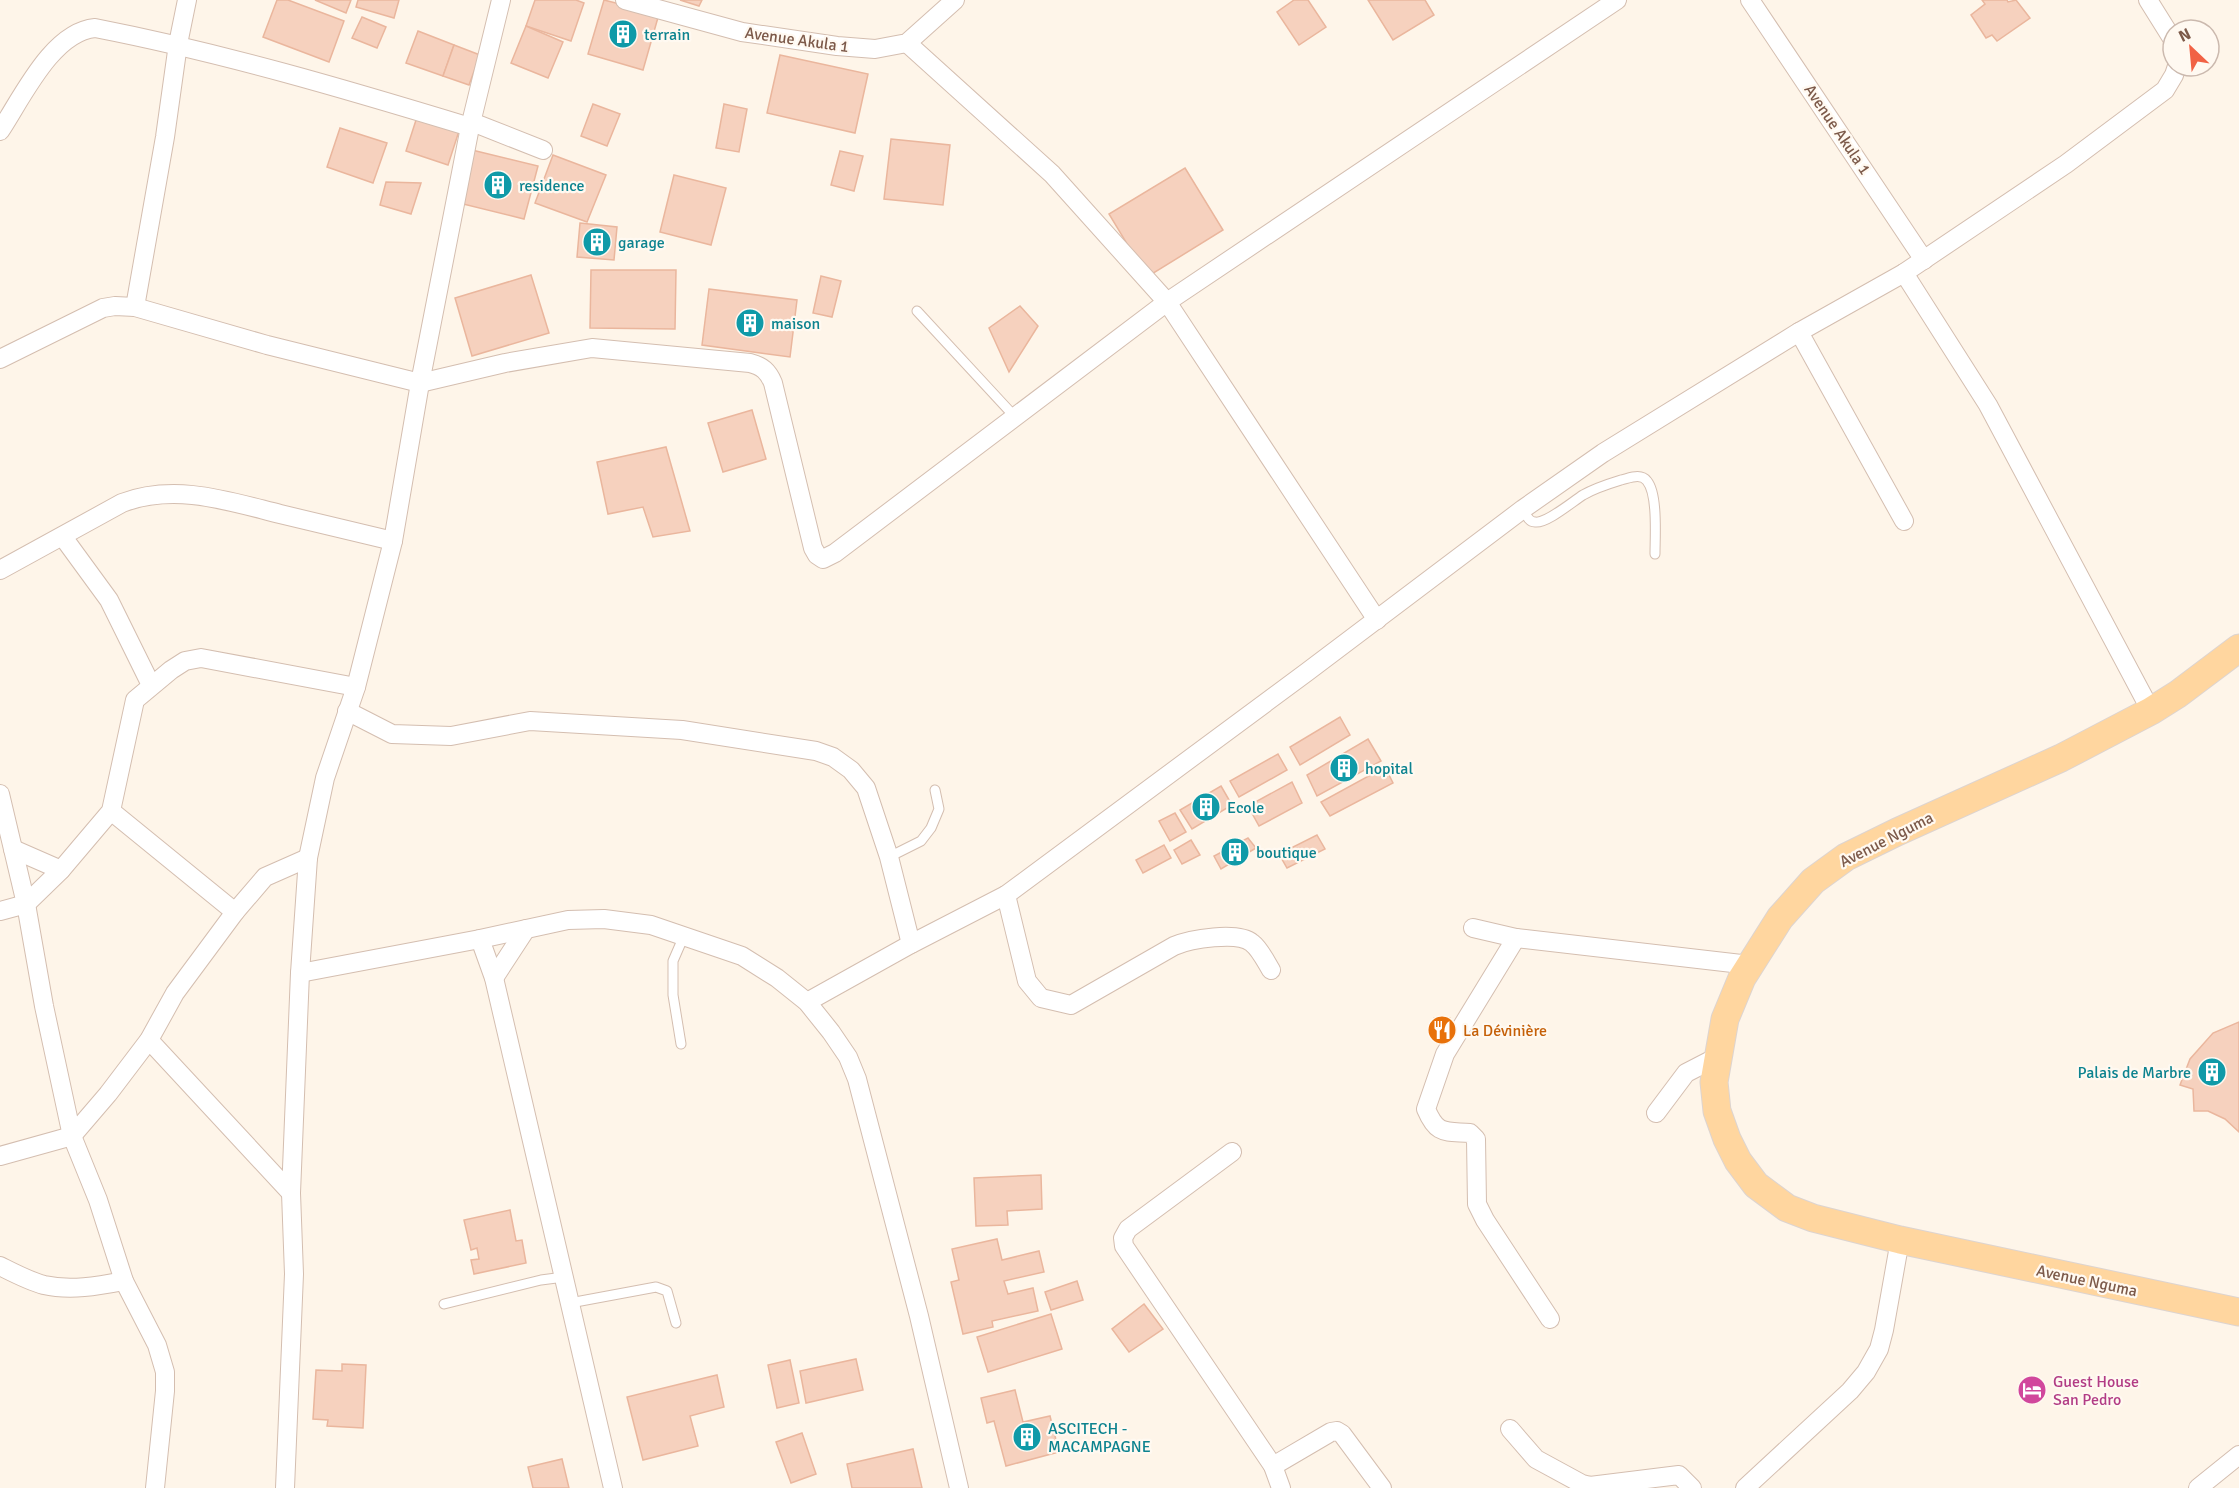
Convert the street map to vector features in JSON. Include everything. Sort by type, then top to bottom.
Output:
[{"type":"main road","name":"Avenue Nguma","points":[[2239,648],[2178,694],[2151,711],[2061,758],[1846,857],[1813,881],[1780,918],[1750,965],[1725,1019],[1714,1082],[1717,1111],[1738,1161],[1756,1185],[1787,1208],[1813,1218],[1900,1240],[2239,1312]]},
{"type":"street","points":[[135,307],[187,0]]},
{"type":"street","points":[[285,1488],[294,1274],[291,1193],[300,973],[308,858],[325,778],[356,687],[393,541],[420,383],[471,124],[501,0]]},
{"type":"street","name":"Avenue Akula 1","points":[[625,0],[742,32],[837,46],[875,49],[907,43]]},
{"type":"street","points":[[955,0],[907,43],[1052,174],[1167,302],[1377,620]]},
{"type":"street","points":[[0,359],[103,308],[115,306],[135,307],[267,345],[420,383],[505,363],[592,348],[759,365],[766,371],[773,383],[813,548],[823,559],[829,557],[1167,302],[1617,0]]},
{"type":"street","name":"Avenue Akula 1","points":[[1750,0],[1924,260]]},
{"type":"street","points":[[2148,0],[2161,21]]},
{"type":"street","points":[[0,131],[7,106],[39,68],[70,36],[79,31],[95,28],[178,44],[302,77],[471,124],[543,150]]},
{"type":"street","points":[[807,1002],[911,944],[1006,895],[1523,509],[1603,453],[1799,332],[1924,260],[2066,164],[2165,90],[2172,78]]},
{"type":"street","points":[[1904,273],[1988,405],[2151,711]]},
{"type":"street","points":[[1799,332],[1904,520]]},
{"type":"street","points":[[0,570],[122,503],[137,497],[160,493],[204,495],[393,541]]},
{"type":"street","points":[[63,537],[109,600],[152,685]]},
{"type":"street","points":[[0,911],[26,904],[61,870],[111,811],[135,700],[185,661],[201,658],[356,687]]},
{"type":"street","points":[[347,711],[392,734],[451,736],[530,721],[682,730],[816,751],[833,757],[851,770],[866,788],[889,857],[911,944]]},
{"type":"street","points":[[0,794],[26,904],[44,1006],[72,1136],[98,1200],[124,1281],[157,1345],[165,1372],[155,1488]]},
{"type":"street","points":[[111,811],[235,912]]},
{"type":"street","points":[[13,849],[61,870]]},
{"type":"street","points":[[0,1156],[72,1136],[108,1094],[149,1040],[175,993],[235,912],[265,877],[308,858]]},
{"type":"street","points":[[1006,895],[1027,981],[1041,998],[1071,1005],[1174,946],[1190,940],[1245,939],[1256,947],[1271,970]]},
{"type":"street","points":[[300,973],[568,920],[603,919],[651,925],[683,938],[742,956],[777,978],[807,1002],[831,1032],[848,1057],[857,1079],[919,1316],[959,1488]]},
{"type":"street","points":[[1473,928],[1516,938],[1750,965]]},
{"type":"street","points":[[494,978],[526,929]]},
{"type":"street","points":[[1516,938],[1445,1054],[1426,1109],[1432,1125],[1443,1131],[1470,1133],[1476,1139],[1477,1204],[1485,1220],[1550,1319]]},
{"type":"street","points":[[480,939],[494,978],[613,1488]]},
{"type":"street","points":[[149,1040],[291,1193]]},
{"type":"street","points":[[1656,1113],[1686,1072],[1717,1057]]},
{"type":"street","points":[[1232,1152],[1128,1229],[1123,1238],[1124,1246],[1273,1466],[1281,1488]]},
{"type":"street","points":[[1745,1488],[1850,1390],[1866,1372],[1879,1349],[1884,1330],[1900,1240]]},
{"type":"street","points":[[0,1266],[42,1284],[58,1287],[80,1287],[124,1281]]},
{"type":"street","points":[[1510,1429],[1536,1459],[1582,1484],[1598,1487],[1679,1475],[1692,1488]]},
{"type":"street","points":[[1273,1466],[1331,1432],[1337,1431],[1342,1434],[1382,1488]]},
{"type":"street","points":[[2198,1488],[2239,1455]]},
{"type":"lane","points":[[917,311],[1015,417]]},
{"type":"lane","points":[[1523,509],[1530,521],[1536,523],[1584,494],[1606,484],[1642,477],[1648,482],[1653,496],[1655,554]]},
{"type":"lane","points":[[889,857],[921,841],[931,828],[939,809],[935,790]]},
{"type":"lane","points":[[681,1044],[673,995],[674,961],[683,938]]},
{"type":"lane","points":[[444,1304],[541,1280],[564,1277]]},
{"type":"lane","points":[[570,1303],[656,1287],[667,1291],[676,1323]]},
{"type":"building","points":[[277,0],[288,0],[344,21],[329,62],[263,37]]},
{"type":"building","points":[[315,0],[351,0],[346,13]]},
{"type":"building","points":[[358,0],[399,0],[394,18],[356,7]]},
{"type":"building","points":[[535,0],[576,0],[584,3],[571,41],[526,26]]},
{"type":"building","name":"terrain","points":[[604,0],[659,14],[643,70],[588,54]]},
{"type":"building","points":[[680,0],[702,0],[699,6]]},
{"type":"building","points":[[1294,0],[1308,0],[1326,27],[1299,45],[1277,12]]},
{"type":"building","points":[[1368,0],[1425,0],[1434,15],[1393,40]]},
{"type":"building","points":[[1982,0],[2007,0],[2008,2],[2016,0],[2030,18],[1997,41],[1992,35],[1986,38],[1971,15],[1985,4]]},
{"type":"building","points":[[362,17],[386,27],[377,48],[352,38]]},
{"type":"building","points":[[526,26],[563,42],[548,78],[511,63]]},
{"type":"building","points":[[418,31],[454,45],[443,76],[406,63]]},
{"type":"building","points":[[454,45],[480,55],[469,85],[443,76]]},
{"type":"building","points":[[780,55],[868,74],[855,133],[767,113]]},
{"type":"building","points":[[593,104],[620,114],[607,146],[581,136]]},
{"type":"building","points":[[724,104],[747,109],[739,152],[716,148]]},
{"type":"building","points":[[417,117],[459,131],[448,165],[406,151]]},
{"type":"building","points":[[340,128],[387,143],[373,183],[327,167]]},
{"type":"building","points":[[891,139],[950,145],[943,205],[884,199]]},
{"type":"building","name":"residence","points":[[472,150],[538,166],[524,219],[459,203]]},
{"type":"building","points":[[840,151],[863,156],[854,191],[831,185]]},
{"type":"building","points":[[553,155],[606,175],[587,222],[535,203]]},
{"type":"building","points":[[1185,168],[1223,230],[1147,277],[1109,214]]},
{"type":"building","points":[[674,175],[726,188],[711,245],[660,232]]},
{"type":"building","points":[[386,182],[421,183],[411,214],[380,205]]},
{"type":"building","name":"garage","points":[[580,223],[617,227],[614,260],[577,257]]},
{"type":"building","points":[[591,270],[676,270],[675,329],[590,328]]},
{"type":"building","points":[[531,275],[549,333],[472,356],[455,298]]},
{"type":"building","points":[[821,276],[841,281],[832,317],[813,313]]},
{"type":"building","name":"maison","points":[[709,289],[797,300],[790,357],[702,345]]},
{"type":"building","points":[[1020,306],[1038,326],[1009,372],[989,328]]},
{"type":"building","points":[[752,410],[766,459],[723,472],[708,423]]},
{"type":"building","points":[[666,447],[690,531],[653,537],[643,507],[608,514],[597,462]]},
{"type":"building","points":[[1340,717],[1350,735],[1300,765],[1290,747]]},
{"type":"building","name":"hopital","points":[[1368,739],[1381,761],[1317,796],[1307,775]]},
{"type":"building","points":[[1278,754],[1287,770],[1239,797],[1230,781]]},
{"type":"building","points":[[1385,767],[1393,783],[1330,816],[1321,802]]},
{"type":"building","points":[[1292,782],[1302,803],[1259,826],[1248,806]]},
{"type":"building","name":"Ecole","points":[[1221,786],[1232,805],[1192,829],[1180,810]]},
{"type":"building","points":[[1175,813],[1186,832],[1170,841],[1159,821]]},
{"type":"building","points":[[1317,835],[1325,849],[1287,868],[1279,854]]},
{"type":"building","name":"boutique","points":[[1248,838],[1256,848],[1221,869],[1214,856]]},
{"type":"building","points":[[1191,840],[1200,855],[1182,864],[1174,850]]},
{"type":"building","points":[[1164,845],[1171,858],[1143,873],[1136,860]]},
{"type":"building","name":"Palais de Marbre","points":[[2239,1022],[2239,1132],[2225,1119],[2208,1111],[2194,1111],[2193,1089],[2180,1085],[2190,1059],[2213,1033]]},
{"type":"building","points":[[1041,1175],[1042,1209],[1007,1211],[1008,1225],[976,1226],[974,1178]]},
{"type":"building","points":[[510,1210],[516,1241],[522,1240],[526,1263],[474,1274],[471,1260],[479,1259],[477,1248],[471,1250],[464,1220]]},
{"type":"building","points":[[997,1239],[1002,1260],[1039,1251],[1044,1272],[1004,1281],[1008,1294],[1033,1288],[1038,1311],[992,1321],[993,1327],[963,1334],[951,1282],[959,1280],[952,1249]]},
{"type":"building","points":[[1077,1281],[1083,1300],[1051,1310],[1045,1292]]},
{"type":"building","points":[[1144,1304],[1163,1329],[1129,1352],[1112,1329]]},
{"type":"building","points":[[1051,1314],[1062,1349],[988,1372],[977,1337]]},
{"type":"building","points":[[856,1359],[863,1390],[806,1403],[800,1371]]},
{"type":"building","points":[[790,1360],[799,1403],[777,1408],[768,1365]]},
{"type":"building","points":[[342,1364],[366,1365],[363,1428],[327,1426],[328,1420],[313,1419],[316,1370],[342,1371]]},
{"type":"building","points":[[717,1375],[724,1407],[690,1416],[698,1446],[643,1460],[627,1397]]},
{"type":"building","name":"ASCITECH - MACAMPAGNE","points":[[1015,1390],[1023,1422],[1050,1416],[1059,1452],[1006,1466],[994,1421],[987,1423],[981,1398]]},
{"type":"building","points":[[802,1433],[816,1474],[791,1483],[776,1442]]},
{"type":"building","points":[[913,1449],[922,1488],[852,1488],[847,1464]]},
{"type":"building","points":[[562,1459],[569,1488],[533,1488],[528,1467]]},
{"type":"place","name":"terrain","points":[[623,34]]},
{"type":"place","name":"residence","points":[[498,185]]},
{"type":"place","name":"garage","points":[[597,242]]},
{"type":"place","name":"maison","points":[[750,323]]},
{"type":"place","name":"hopital","points":[[1344,768]]},
{"type":"place","name":"Ecole","points":[[1206,807]]},
{"type":"place","name":"boutique","points":[[1235,852]]},
{"type":"place","name":"La Dévinière","points":[[1442,1030]]},
{"type":"place","name":"Palais de Marbre","points":[[2212,1072]]},
{"type":"place","name":"Guest House San Pedro","points":[[2032,1390]]},
{"type":"place","name":"ASCITECH - MACAMPAGNE","points":[[1027,1437]]}]
